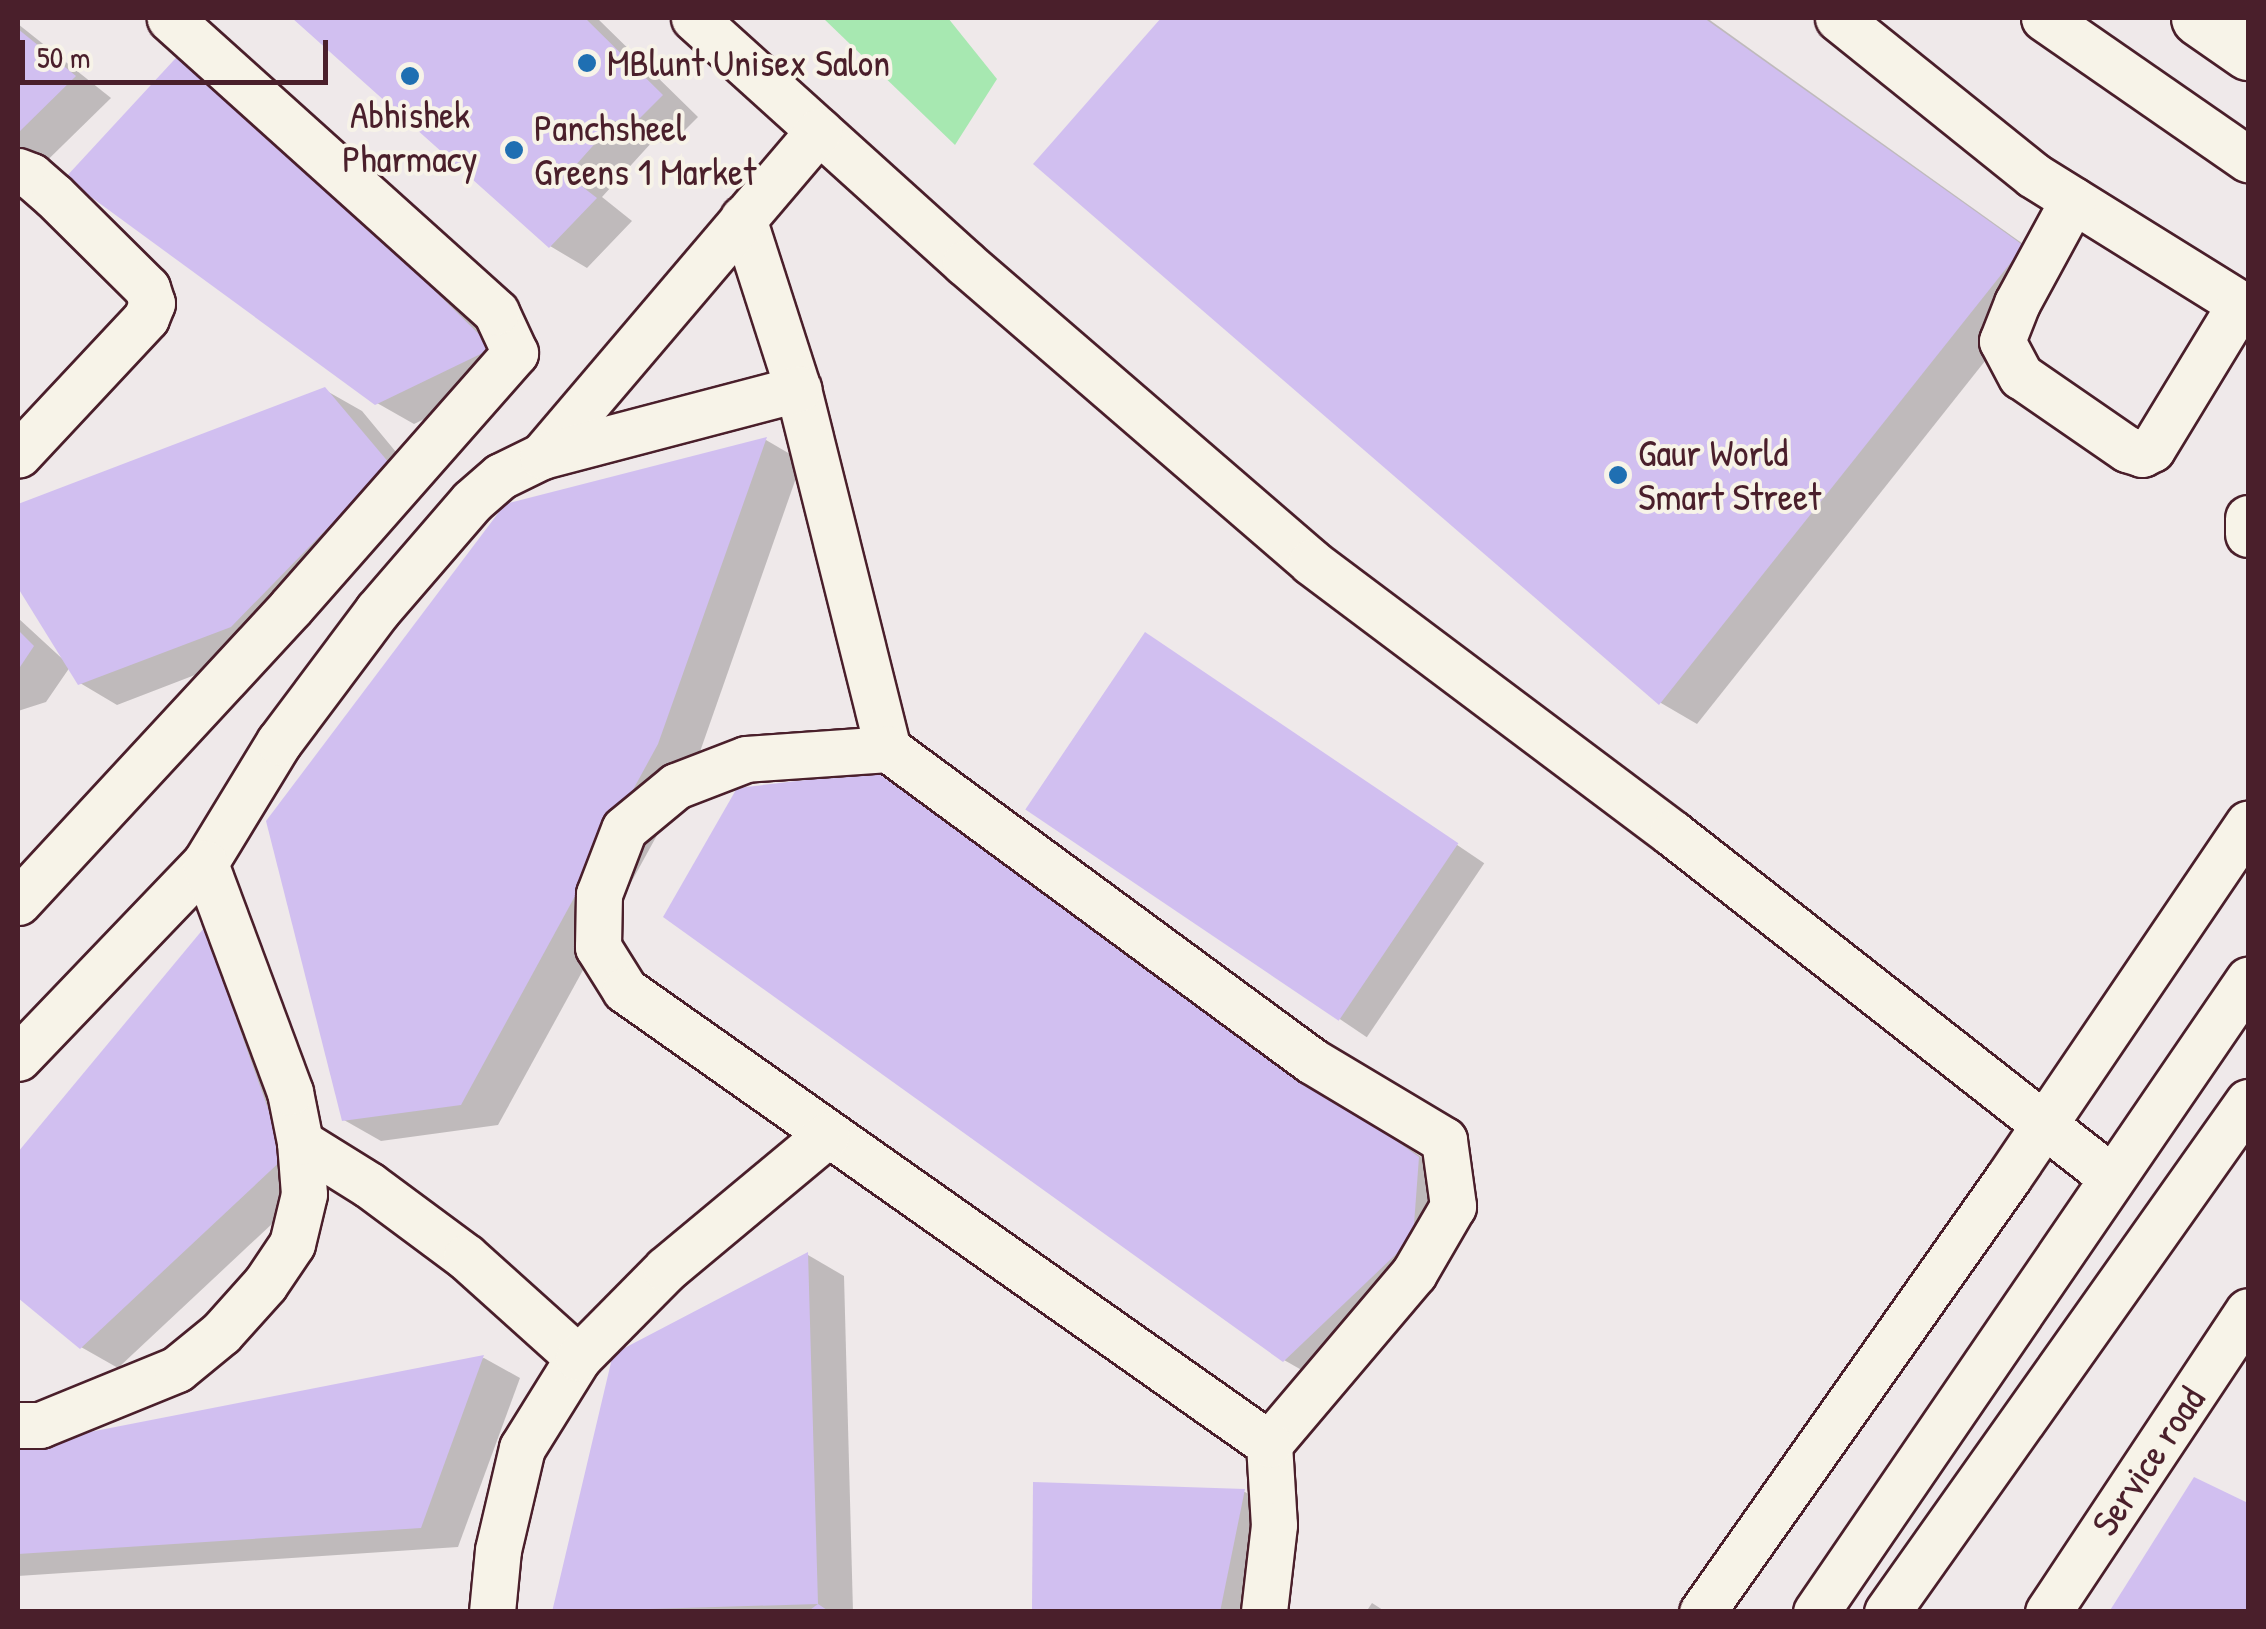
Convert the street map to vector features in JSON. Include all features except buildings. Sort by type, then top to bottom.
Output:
[{"type":"main road","points":[[2198,18],[2248,52]]},
{"type":"street","points":[[18,899],[290,608],[515,353],[496,312],[170,18]]},
{"type":"street","points":[[694,18],[1311,562],[1672,833],[2111,1177]]},
{"type":"street","points":[[1838,18],[1993,144],[2072,200],[2244,307],[2152,449],[2142,454],[2127,450],[2020,376],[2002,341],[2017,303],[2072,200]]},
{"type":"street","points":[[2044,18],[2248,159]]},
{"type":"street","points":[[542,456],[819,131]]},
{"type":"street","points":[[18,171],[31,176],[54,196],[148,288],[152,303],[146,318],[18,455]]},
{"type":"street","points":[[743,218],[798,389],[888,749],[1312,1061],[1444,1140],[1452,1206],[1443,1223],[1414,1272],[1270,1444],[1274,1525],[1264,1612]]},
{"type":"street","points":[[18,1058],[204,863],[279,742],[377,611],[472,501],[501,476],[542,456],[798,389]]},
{"type":"street","points":[[2248,518],[2248,534]]},
{"type":"street","points":[[888,749],[746,759],[676,786],[624,828],[599,894],[598,947],[625,990],[827,1136],[1270,1444]]},
{"type":"street","points":[[1702,1612],[2248,824]]},
{"type":"street","points":[[25,1417],[110,1400],[177,1368],[221,1333],[265,1284],[292,1244],[304,1194],[300,1142],[290,1092],[204,863]]},
{"type":"street","points":[[1816,1612],[2248,980]]},
{"type":"street","points":[[1887,1612],[2248,1102]]},
{"type":"street","points":[[492,1612],[498,1550],[522,1448],[578,1358],[666,1269],[827,1136]]},
{"type":"street","points":[[300,1142],[369,1184],[466,1257],[578,1358]]},
{"type":"street","points":[[2040,1286],[2090,1327]]},
{"type":"street","name":"Service road","points":[[2048,1612],[2248,1311]]},
{"type":"green space","points":[[823,18],[948,18],[997,79],[955,145]]},
{"type":"place","name":"MBlunt Unisex Salon","points":[[587,63]]},
{"type":"place","name":"Abhishek Pharmacy","points":[[410,76]]},
{"type":"place","name":"Panchsheel Greens 1 Market","points":[[514,150]]},
{"type":"place","name":"Gaur World Smart Street","points":[[1618,475]]}]
